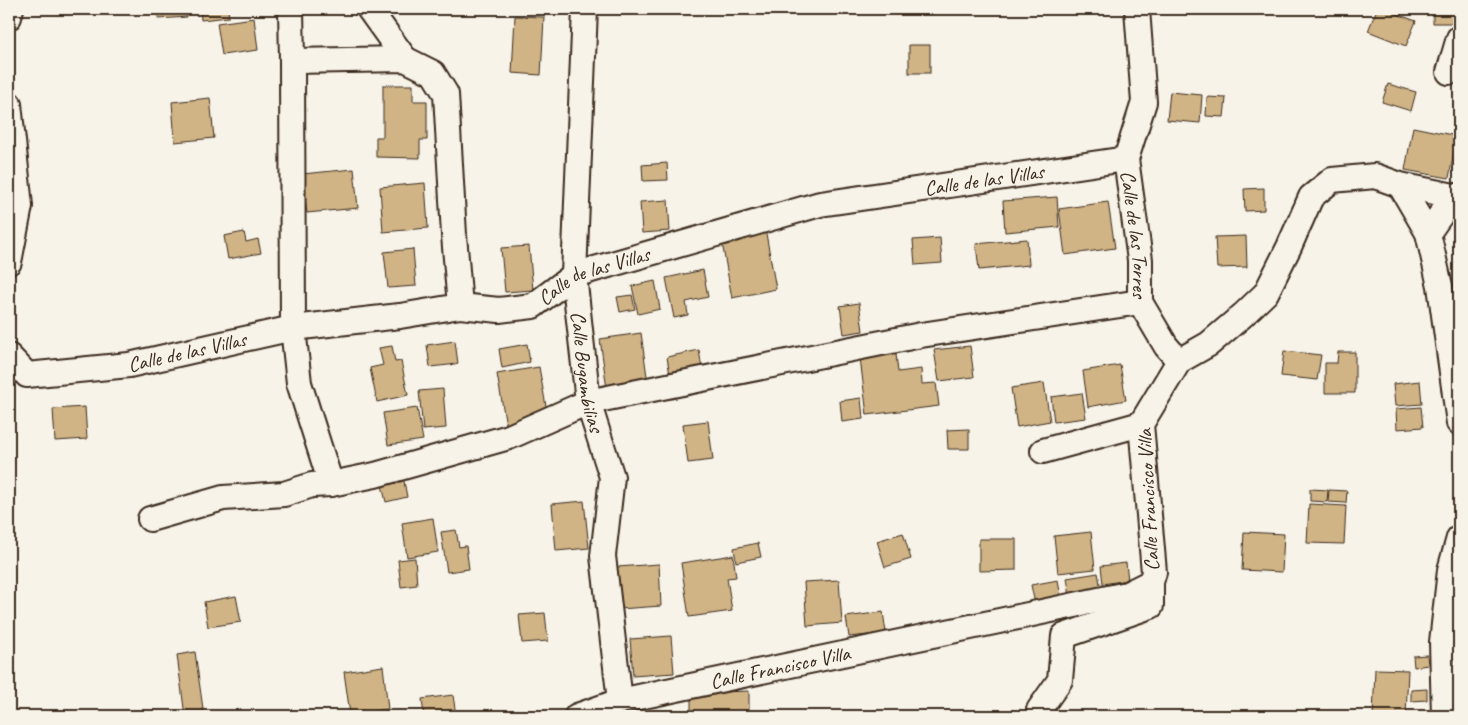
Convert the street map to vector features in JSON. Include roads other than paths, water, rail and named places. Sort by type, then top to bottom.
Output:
[{"type":"street","points":[[9,17],[11,9]]},
{"type":"street","points":[[291,9],[293,328],[299,383],[331,484]]},
{"type":"street","points":[[369,9],[405,59]]},
{"type":"street","name":"Calle Bugambilias","points":[[585,9],[574,276],[588,402],[612,477],[603,556],[620,701]]},
{"type":"street","name":"Calle de las Torres","points":[[1137,9],[1144,102],[1126,159],[1140,260],[1140,302],[1166,346],[1179,361]]},
{"type":"street","points":[[1449,72],[1459,38]]},
{"type":"street","points":[[292,61],[405,59],[433,73],[446,94],[460,306]]},
{"type":"street","points":[[9,104],[20,206],[9,262]]},
{"type":"street","name":"Calle de las Villas","points":[[9,356],[27,375],[129,365],[293,328],[400,316],[460,306],[499,310],[533,306],[574,276],[820,204],[1126,159]]},
{"type":"street","name":"Calle Francisco Villa","points":[[578,716],[620,701],[1127,594],[1151,582],[1154,572],[1141,424],[1179,361],[1209,344],[1266,293],[1311,197],[1332,180],[1375,176],[1400,185],[1457,196]]},
{"type":"street","points":[[1400,185],[1428,233],[1453,343],[1459,423]]},
{"type":"street","points":[[1428,233],[1457,196]]},
{"type":"street","points":[[150,519],[223,498],[284,494],[312,486],[375,475],[509,438],[588,402],[921,334],[1140,302]]},
{"type":"street","points":[[1043,452],[1141,424]]},
{"type":"street","points":[[1444,716],[1451,641],[1450,570],[1459,538]]},
{"type":"street","points":[[1040,716],[1039,710],[1060,680],[1064,636],[1151,606],[1151,582]]}]
